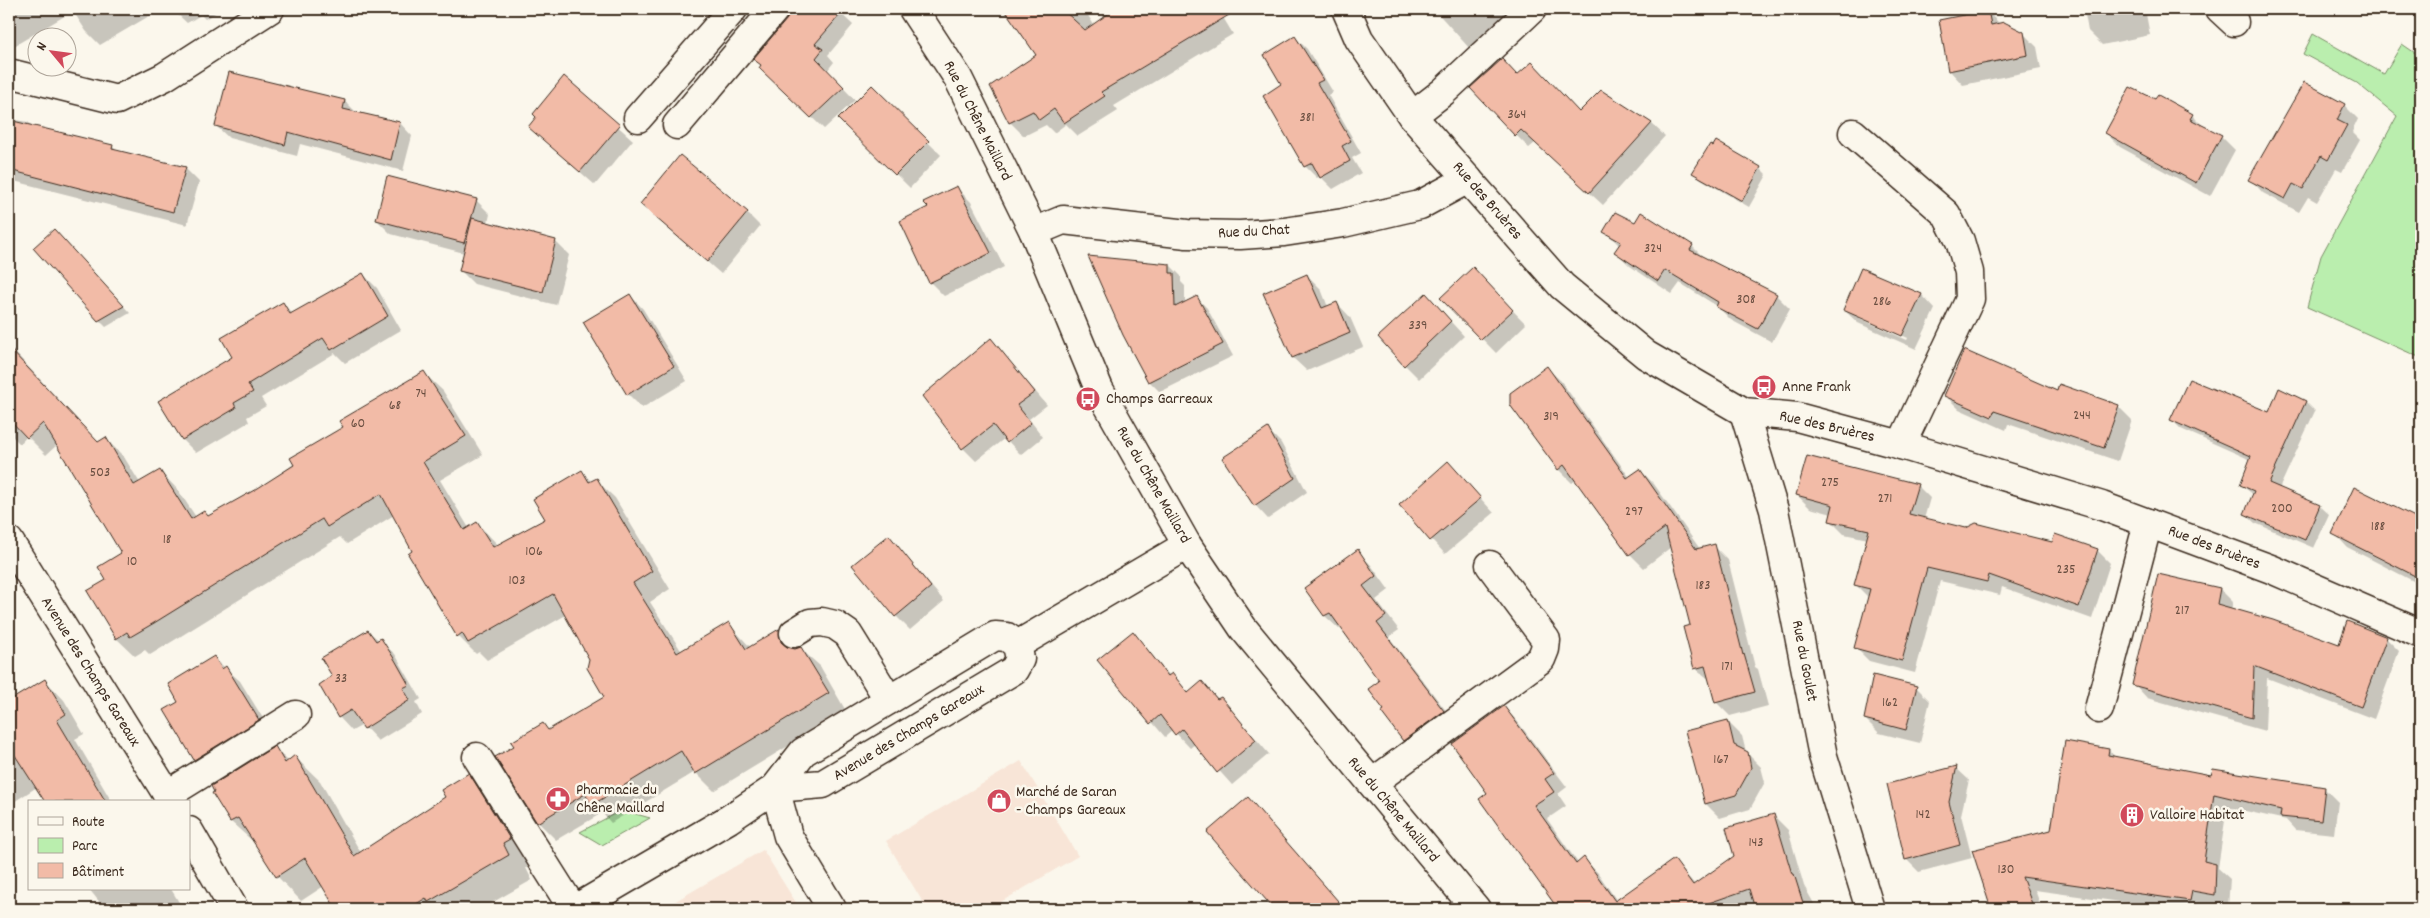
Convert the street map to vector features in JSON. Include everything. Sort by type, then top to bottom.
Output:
[{"type":"street","points":[[9,73],[117,100],[164,77],[270,9]]},
{"type":"street","points":[[638,118],[732,9]]},
{"type":"street","points":[[677,125],[774,9]]},
{"type":"street","name":"Rue du Chêne Maillard","points":[[913,9],[958,78],[1034,232],[1099,389],[1187,545],[1243,628],[1476,909]]},
{"type":"street","name":"Rue des Bruères","points":[[1346,9],[1359,39],[1412,116],[1562,286],[1646,355],[1744,412],[1797,417],[1901,445],[2102,506],[2270,569],[2421,634]]},
{"type":"street","points":[[1412,116],[1443,92],[1532,9]]},
{"type":"street","points":[[1852,133],[1946,214],[1960,241],[1969,272],[1970,299],[1901,445]]},
{"type":"street","name":"Rue du Chat","points":[[1034,232],[1063,220],[1186,234],[1240,236],[1284,232],[1343,223],[1405,209],[1441,195],[1468,178]]},
{"type":"street","name":"Rue du Goulet","points":[[1744,412],[1774,510],[1823,756],[1870,909]]},
{"type":"street","points":[[2099,709],[2148,523]]},
{"type":"street","name":"Avenue des Champs Gareaux","points":[[9,541],[170,798]]},
{"type":"street","points":[[1017,645],[1187,545]]},
{"type":"street","points":[[1372,783],[1541,659],[1546,640],[1490,566]]},
{"type":"street","points":[[794,633],[810,623],[822,622],[835,625],[848,634],[888,700]]},
{"type":"street","name":"Avenue des Champs Gareaux","points":[[574,909],[729,819],[775,788],[803,752],[888,700],[996,636],[1007,637],[1017,645],[1020,659],[1014,670],[823,784],[775,788]]},
{"type":"street","points":[[170,798],[296,715]]},
{"type":"street","points":[[478,757],[574,909]]},
{"type":"street","points":[[775,788],[788,836],[832,909]]},
{"type":"street","points":[[190,833],[234,909]]},
{"type":"shaded area","name":"Marché de Saran - Champs Gareaux","points":[[1021,761],[1078,856],[989,909],[927,909],[886,841]]},
{"type":"shaded area","points":[[763,850],[800,909],[662,909]]},
{"type":"green space","points":[[2313,34],[2384,74],[2402,44],[2421,57],[2421,358],[2307,307],[2321,256],[2397,116],[2357,83],[2303,54]]},
{"type":"green space","points":[[622,810],[650,818],[602,845],[580,832]]},
{"type":"building","points":[[790,9],[845,9],[815,44],[823,49],[816,58],[844,87],[811,118],[759,68],[761,65],[753,59],[787,19]]},
{"type":"building","points":[[1004,9],[1062,9],[1085,30],[1115,9],[1239,9],[1101,92],[1105,96],[1064,123],[1054,109],[1039,120],[1033,111],[1009,123],[990,86],[1036,55]]},
{"type":"building","points":[[1988,10],[1991,25],[2004,22],[2024,32],[2028,55],[1948,71],[1939,20]]},
{"type":"building","points":[[1295,36],[1323,80],[1317,83],[1351,141],[1342,146],[1350,161],[1320,178],[1312,163],[1304,167],[1263,96],[1281,84],[1264,55]]},
{"type":"building","points":[[1502,59],[1517,75],[1532,62],[1579,112],[1601,90],[1652,123],[1589,193],[1521,130],[1515,136],[1470,88]]},
{"type":"building","points":[[229,72],[345,100],[343,109],[400,122],[391,160],[288,132],[285,145],[215,126]]},
{"type":"building","points":[[564,76],[620,125],[580,172],[528,127],[536,117],[533,114]]},
{"type":"building","points":[[2304,82],[2345,104],[2337,120],[2347,125],[2328,160],[2321,156],[2303,189],[2293,184],[2285,199],[2248,180]]},
{"type":"building","points":[[872,85],[929,141],[895,175],[838,119]]},
{"type":"building","points":[[2130,87],[2155,99],[2158,95],[2193,114],[2190,119],[2222,135],[2196,183],[2105,133]]},
{"type":"building","points":[[9,120],[113,145],[112,149],[186,167],[173,212],[9,170]]},
{"type":"building","points":[[1716,141],[1761,167],[1742,201],[1692,173],[1710,144],[1713,146]]},
{"type":"building","points":[[680,155],[748,212],[707,262],[640,204]]},
{"type":"building","points":[[387,176],[477,199],[464,243],[376,220]]},
{"type":"building","points":[[957,186],[991,253],[929,283],[900,221],[928,207],[923,202]]},
{"type":"building","points":[[1615,212],[1635,222],[1641,212],[1693,245],[1690,250],[1777,294],[1758,329],[1716,307],[1718,302],[1665,270],[1658,281],[1614,252],[1621,242],[1603,232]]},
{"type":"building","points":[[472,218],[556,240],[543,292],[459,271]]},
{"type":"building","points":[[54,229],[124,306],[98,321],[33,248]]},
{"type":"building","points":[[1088,256],[1170,264],[1170,273],[1174,273],[1175,307],[1197,296],[1223,344],[1148,382],[1123,335]]},
{"type":"building","points":[[1473,267],[1513,310],[1481,340],[1440,298]]},
{"type":"building","points":[[1861,268],[1922,294],[1902,336],[1843,310]]},
{"type":"building","points":[[363,273],[388,316],[331,350],[323,338],[248,384],[253,392],[234,403],[236,408],[182,440],[158,401],[232,357],[221,338],[283,302],[290,314]]},
{"type":"building","points":[[1307,274],[1322,308],[1337,302],[1350,333],[1292,358],[1263,293]]},
{"type":"building","points":[[1426,293],[1451,321],[1404,366],[1378,337]]},
{"type":"building","points":[[630,294],[674,366],[627,395],[583,322]]},
{"type":"building","points":[[991,338],[1035,392],[1017,405],[1031,423],[1007,443],[993,425],[962,449],[922,396]]},
{"type":"building","points":[[9,348],[98,442],[106,437],[134,485],[160,470],[191,519],[204,511],[208,516],[258,488],[294,465],[290,458],[343,427],[339,421],[424,371],[466,436],[423,462],[464,530],[477,522],[493,547],[545,519],[533,499],[582,470],[589,482],[597,478],[652,571],[633,583],[677,653],[729,622],[746,649],[779,629],[781,642],[787,647],[795,649],[801,647],[829,693],[695,774],[681,751],[592,805],[585,794],[537,823],[495,757],[514,746],[511,742],[543,723],[548,730],[604,697],[587,668],[589,659],[553,594],[468,643],[462,633],[457,637],[408,554],[412,551],[381,494],[327,527],[322,519],[130,637],[127,632],[116,639],[87,591],[106,580],[98,567],[121,553],[43,423],[27,438],[9,419]]},
{"type":"building","points":[[1964,350],[2057,391],[2059,384],[2119,405],[2104,448],[1994,411],[1992,417],[1944,396]]},
{"type":"building","points":[[1547,366],[1627,478],[1640,469],[1696,549],[1715,544],[1743,655],[1755,692],[1715,703],[1705,666],[1694,669],[1683,627],[1690,625],[1665,528],[1629,555],[1564,465],[1558,470],[1510,405],[1510,393]]},
{"type":"building","points":[[2189,379],[2269,412],[2279,388],[2306,401],[2269,483],[2320,505],[2305,540],[2244,514],[2254,491],[2240,485],[2251,456],[2170,420]]},
{"type":"building","points":[[1268,428],[1295,478],[1254,506],[1222,458]]},
{"type":"building","points":[[1807,456],[1918,484],[1909,514],[1966,528],[1976,523],[2052,542],[2055,534],[2098,549],[2079,607],[1989,575],[1987,582],[1927,568],[1902,661],[1854,648],[1870,589],[1854,585],[1869,530],[1829,521],[1833,505],[1796,495]]},
{"type":"building","points":[[1448,461],[1481,498],[1430,541],[1399,505]]},
{"type":"building","points":[[2354,487],[2421,520],[2421,579],[2332,534]]},
{"type":"building","points":[[889,535],[931,587],[895,617],[852,565]]},
{"type":"building","points":[[1358,549],[1376,576],[1363,586],[1386,616],[1377,623],[1444,711],[1403,741],[1381,712],[1384,710],[1368,689],[1379,681],[1330,613],[1324,616],[1304,588]]},
{"type":"building","points":[[2158,574],[2220,588],[2217,604],[2273,620],[2339,644],[2347,621],[2387,637],[2361,707],[2254,666],[2252,718],[2132,685]]},
{"type":"building","points":[[368,630],[376,641],[381,638],[395,660],[409,685],[403,688],[410,700],[364,729],[351,710],[338,718],[319,685],[332,676],[321,658]]},
{"type":"building","points":[[1133,631],[1168,676],[1172,673],[1188,693],[1202,681],[1217,699],[1221,697],[1256,740],[1217,773],[1182,729],[1175,735],[1160,715],[1150,724],[1097,660]]},
{"type":"building","points":[[214,656],[222,669],[226,666],[259,720],[194,760],[164,710],[178,702],[168,684]]},
{"type":"building","points":[[1873,675],[1917,686],[1906,730],[1864,719]]},
{"type":"building","points":[[45,679],[66,714],[57,720],[105,800],[44,800],[9,746],[9,701]]},
{"type":"building","points":[[1504,706],[1554,773],[1545,779],[1554,792],[1534,805],[1576,864],[1584,857],[1615,901],[1674,859],[1693,885],[1734,856],[1726,828],[1774,814],[1792,874],[1794,874],[1805,909],[1755,909],[1749,889],[1706,904],[1710,909],[1558,909],[1479,799],[1487,793],[1452,744]]},
{"type":"building","points":[[1728,720],[1734,745],[1748,752],[1751,768],[1736,795],[1705,804],[1685,731]]},
{"type":"building","name":"Valloire Habitat","points":[[2065,741],[2109,749],[2108,755],[2211,775],[2213,769],[2325,787],[2321,821],[2280,817],[2281,810],[2214,794],[2204,861],[2216,864],[2215,895],[2192,891],[2190,901],[2022,877],[2034,909],[1991,909],[1972,850],[2051,830]]},
{"type":"building","points":[[275,746],[285,763],[295,755],[354,856],[445,797],[441,790],[469,773],[510,839],[503,843],[509,855],[428,902],[426,898],[408,909],[336,909],[305,858],[276,877],[238,818],[230,822],[212,793],[214,792],[211,786]]},
{"type":"building","points":[[1957,766],[1949,802],[1960,845],[1905,860],[1887,784]]},
{"type":"building","points":[[1248,797],[1345,909],[1274,909],[1232,861],[1207,832]]},
{"type":"place","name":"Anne Frank","points":[[1764,387]]},
{"type":"place","name":"Champs Garreaux","points":[[1088,399]]},
{"type":"place","name":"Pharmacie du Chêne Maillard","points":[[558,799]]},
{"type":"place","name":"Marché de Saran - Champs Gareaux","points":[[999,801]]},
{"type":"place","name":"Valloire Habitat","points":[[2132,815]]}]
